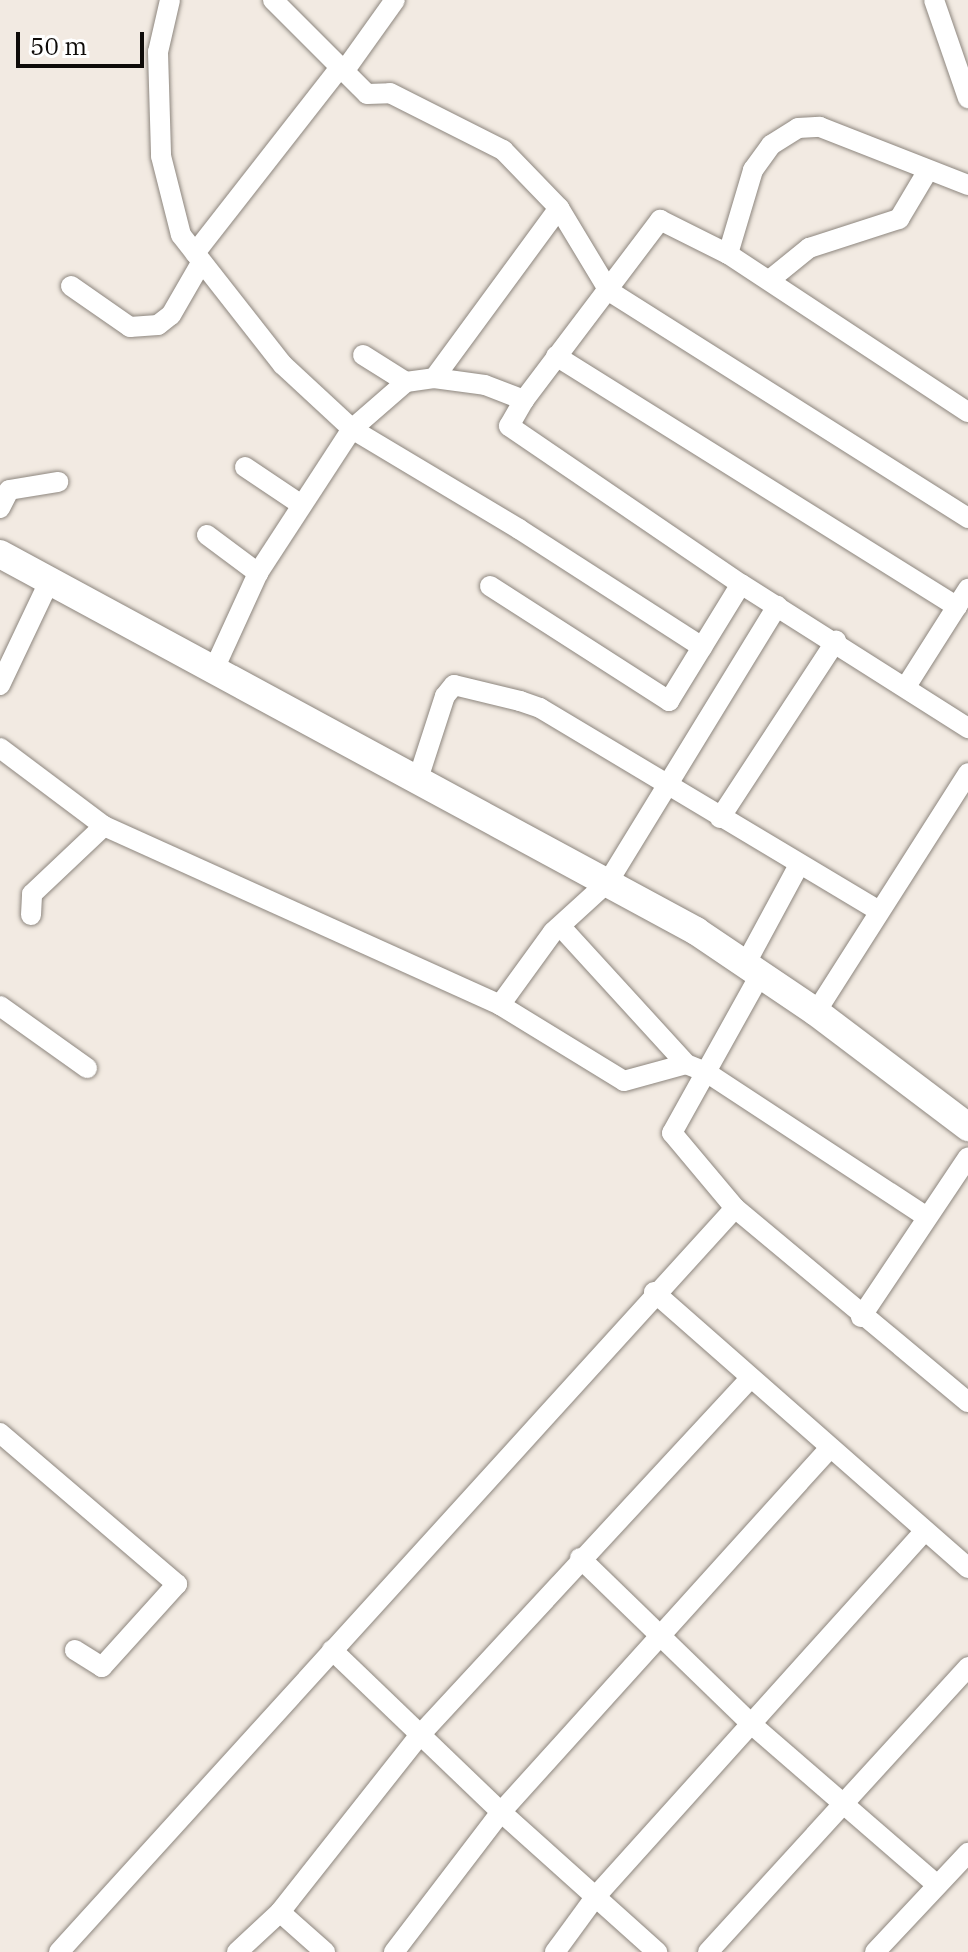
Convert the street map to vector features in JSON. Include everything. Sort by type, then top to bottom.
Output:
[{"type":"main road","points":[[0,554],[215,667],[608,882],[753,968],[968,1127]]},
{"type":"street","points":[[170,0],[158,52],[161,156],[181,235],[283,365],[352,429],[519,529],[702,647]]},
{"type":"street","points":[[273,0],[367,94],[390,93],[503,150],[559,208],[609,291],[968,518]]},
{"type":"street","points":[[71,286],[130,327],[158,325],[171,315],[198,258],[395,0]]},
{"type":"street","points":[[934,0],[968,98]]},
{"type":"street","points":[[728,254],[753,170],[771,145],[798,128],[820,127],[927,172],[967,180]]},
{"type":"street","points":[[772,278],[809,248],[899,219],[927,172]]},
{"type":"street","points":[[434,378],[559,208]]},
{"type":"street","points":[[968,412],[772,278],[660,220],[609,291],[556,356],[509,426],[741,584],[907,685],[968,728]]},
{"type":"street","points":[[363,355],[406,382]]},
{"type":"street","points":[[556,356],[957,607]]},
{"type":"street","points":[[215,667],[258,573],[300,504],[352,429],[406,382],[434,378],[485,385],[524,400]]},
{"type":"street","points":[[245,467],[300,504]]},
{"type":"street","points":[[3,494],[58,482]]},
{"type":"street","points":[[207,535],[258,573]]},
{"type":"street","points":[[0,685],[49,582]]},
{"type":"street","points":[[490,586],[669,701],[741,584]]},
{"type":"street","points":[[907,685],[968,589]]},
{"type":"street","points":[[500,1005],[561,927],[608,882],[777,606]]},
{"type":"street","points":[[720,818],[836,641]]},
{"type":"street","points":[[418,779],[445,696],[454,685],[540,708],[878,910]]},
{"type":"street","points":[[0,748],[104,826],[500,1005],[624,1081],[686,1064]]},
{"type":"street","points":[[816,1012],[878,910],[968,773]]},
{"type":"street","points":[[31,915],[32,894],[104,826]]},
{"type":"street","points":[[799,865],[706,1072],[672,1133],[735,1208],[861,1317],[968,1402]]},
{"type":"street","points":[[561,927],[686,1064],[706,1072],[927,1217]]},
{"type":"street","points":[[0,1006],[87,1068]]},
{"type":"street","points":[[861,1317],[968,1157]]},
{"type":"street","points":[[59,1952],[654,1292],[735,1208]]},
{"type":"street","points":[[654,1292],[923,1533],[968,1568]]},
{"type":"street","points":[[237,1952],[280,1912],[419,1736],[580,1558],[750,1379]]},
{"type":"street","points":[[0,1433],[177,1584],[102,1667],[75,1650]]},
{"type":"street","points":[[394,1952],[501,1812],[657,1633],[829,1449]]},
{"type":"street","points":[[555,1952],[596,1896],[749,1722],[923,1533]]},
{"type":"street","points":[[580,1558],[749,1722],[937,1885]]},
{"type":"street","points":[[332,1650],[419,1736],[657,1952]]},
{"type":"street","points":[[708,1952],[968,1667]]},
{"type":"street","points":[[875,1952],[968,1853]]},
{"type":"street","points":[[280,1912],[325,1952]]}]
